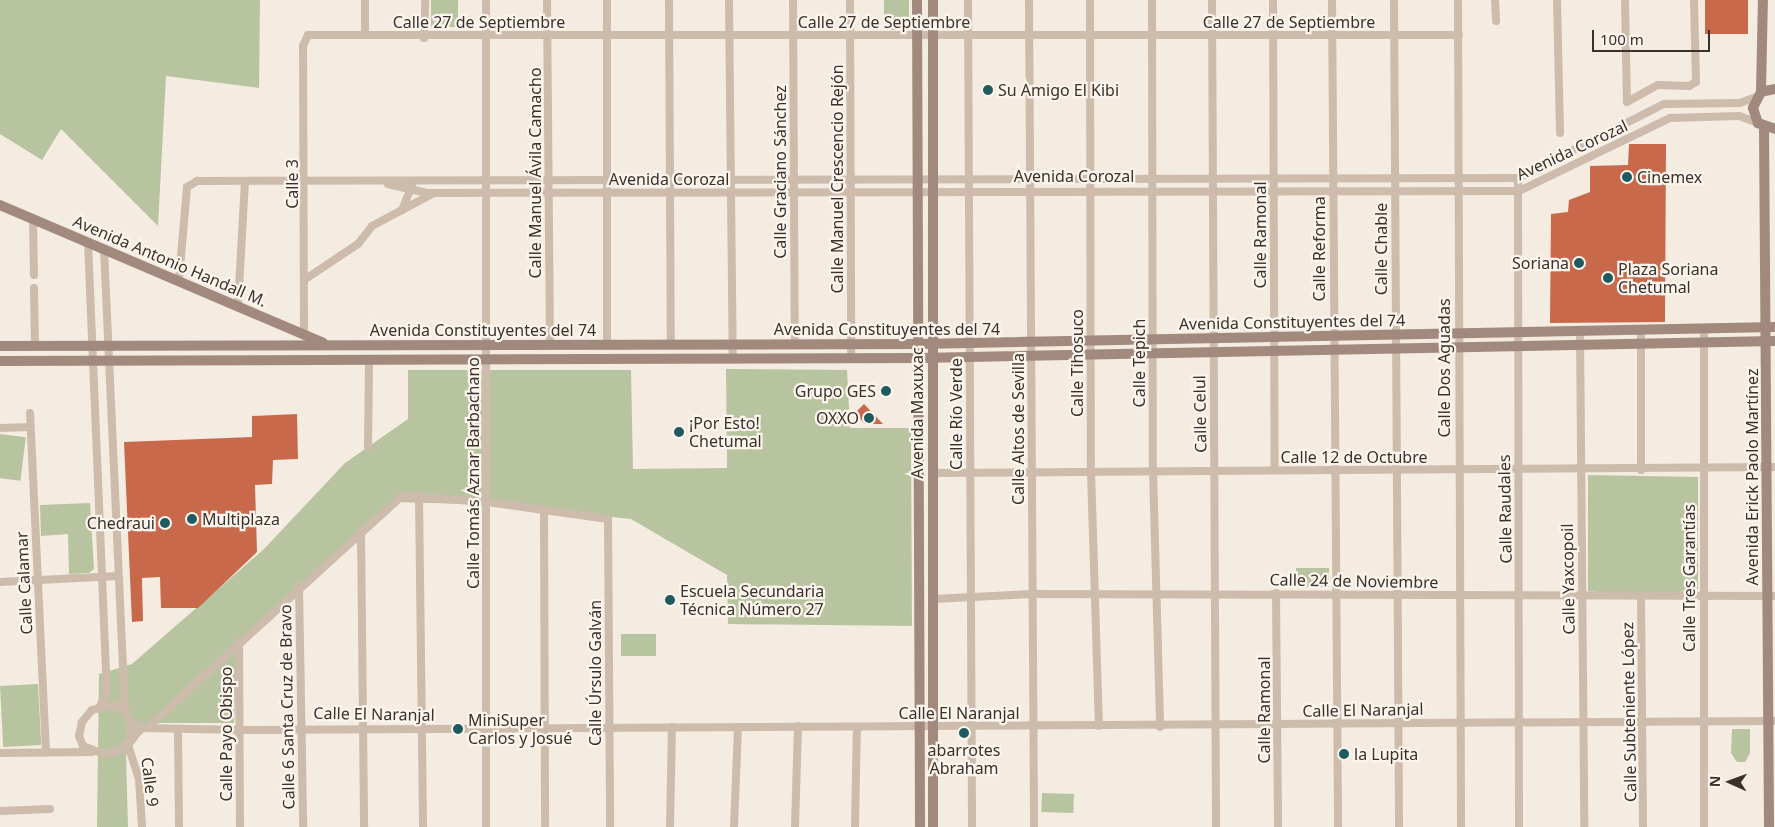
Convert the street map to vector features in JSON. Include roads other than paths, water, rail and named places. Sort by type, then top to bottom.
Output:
[{"type":"main road","name":"Avenida Maxuxac","points":[[917,0],[920,344],[920,827]]},
{"type":"main road","name":"Avenida Maxuxac","points":[[932,0],[930,182],[933,358],[933,827]]},
{"type":"main road","points":[[1763,0],[1759,95],[1775,89]]},
{"type":"main road","name":"Avenida Erick Paolo Martínez","points":[[1759,95],[1753,108],[1761,125],[1770,194],[1772,721],[1769,827]]},
{"type":"main road","points":[[1761,125],[1775,129]]},
{"type":"main road","name":"Avenida Antonio Handall M.","points":[[0,205],[179,279],[327,345]]},
{"type":"main road","name":"Avenida Constituyentes del 74","points":[[0,346],[932,344],[1771,327]]},
{"type":"main road","name":"Avenida Constituyentes del 74","points":[[0,361],[933,358],[1771,341]]},
{"type":"main road","points":[[640,345],[640,359]]},
{"type":"street","points":[[365,0],[365,34]]},
{"type":"street","points":[[424,38],[425,0]]},
{"type":"street","name":"Calle Tomás Aznar Barbachano","points":[[486,0],[488,345],[486,827]]},
{"type":"street","name":"Calle Manuel Ávila Camacho","points":[[547,0],[550,345]]},
{"type":"street","points":[[607,0],[607,345]]},
{"type":"street","points":[[669,0],[672,345]]},
{"type":"street","points":[[730,0],[733,358]]},
{"type":"street","name":"Calle Graciano Sánchez","points":[[793,0],[795,344]]},
{"type":"street","name":"Calle Manuel Crescencio Rejón","points":[[850,0],[851,358]]},
{"type":"street","name":"Calle Río Verde","points":[[968,0],[972,827]]},
{"type":"street","name":"Calle Altos de Sevilla","points":[[1029,0],[1034,827]]},
{"type":"street","name":"Calle Tihosuco","points":[[1090,0],[1091,472],[1093,595],[1099,726]]},
{"type":"street","name":"Calle Tepich","points":[[1152,0],[1154,190],[1152,471],[1160,727]]},
{"type":"street","name":"Calle Celul","points":[[1212,0],[1214,190],[1212,338],[1215,471],[1216,827]]},
{"type":"street","name":"Calle Ramonal","points":[[1274,0],[1273,351],[1275,470]]},
{"type":"street","name":"Calle Reforma","points":[[1332,0],[1338,827]]},
{"type":"street","name":"Calle Chable","points":[[1394,0],[1396,469],[1400,723],[1399,827]]},
{"type":"street","name":"Calle Dos Aguadas","points":[[1458,0],[1459,347],[1457,471],[1461,827]]},
{"type":"street","points":[[1495,0],[1496,21]]},
{"type":"street","points":[[1557,0],[1560,133]]},
{"type":"street","points":[[1625,0],[1627,102],[1658,86],[1693,86],[1694,0]]},
{"type":"street","name":"Calle 27 de Septiembre","points":[[308,35],[365,34],[424,38],[548,36],[1459,35]]},
{"type":"street","name":"Calle 3","points":[[304,334],[306,182],[303,46],[308,35]]},
{"type":"street","name":"Avenida Corozal","points":[[179,279],[187,187],[197,181],[487,182],[731,180],[930,182],[1153,178],[1394,180],[1518,178],[1664,104],[1740,103],[1759,95]]},
{"type":"street","name":"Avenida Corozal","points":[[374,181],[411,190],[434,193],[931,194],[1030,190],[1519,191],[1670,118],[1740,116],[1761,125]]},
{"type":"street","name":"Calle Raudales","points":[[1518,178],[1518,470],[1521,596],[1519,827]]},
{"type":"street","points":[[402,210],[411,190],[412,181]]},
{"type":"street","points":[[238,306],[245,182]]},
{"type":"street","points":[[304,280],[358,244],[372,226],[434,193]]},
{"type":"street","points":[[33,219],[34,274]]},
{"type":"street","points":[[69,753],[79,736],[82,722],[100,706],[107,693],[88,242]]},
{"type":"street","points":[[104,249],[124,711]]},
{"type":"street","points":[[34,288],[35,346]]},
{"type":"street","name":"Calle Tres Garantías","points":[[1704,328],[1702,467],[1704,827]]},
{"type":"street","points":[[1641,329],[1641,470]]},
{"type":"street","name":"Calle Yaxcopoil","points":[[1580,331],[1584,827]]},
{"type":"street","points":[[368,447],[369,360]]},
{"type":"street","name":"Calle Calamar","points":[[30,413],[46,753]]},
{"type":"street","points":[[0,428],[30,427]]},
{"type":"street","name":"Calle 12 de Octubre","points":[[932,472],[1396,469],[1457,471],[1641,470],[1702,467],[1771,467]]},
{"type":"street","points":[[419,495],[423,827]]},
{"type":"street","points":[[0,753],[69,753],[119,750],[361,530],[402,496],[419,495],[544,509],[545,827]]},
{"type":"street","name":"Calle Úrsulo Galván","points":[[544,509],[608,519],[610,827]]},
{"type":"street","points":[[361,530],[364,827]]},
{"type":"street","points":[[0,582],[118,576]]},
{"type":"street","name":"Calle 6 Santa Cruz de Bravo","points":[[299,586],[303,827]]},
{"type":"street","name":"Calle Ramonal","points":[[1276,593],[1278,827]]},
{"type":"street","name":"Calle 24 de Noviembre","points":[[934,599],[970,599],[1033,594],[1216,595],[1276,593],[1398,597],[1582,594],[1702,598],[1771,596]]},
{"type":"street","name":"Calle Subteniente López","points":[[1641,597],[1644,827]]},
{"type":"street","name":"Calle Payo Obispo","points":[[239,642],[240,827]]},
{"type":"street","points":[[100,706],[114,705],[124,711],[131,722],[145,728]]},
{"type":"street","name":"Calle El Naranjal","points":[[145,728],[240,730],[302,727],[486,729],[798,726],[934,728],[1034,726],[1338,726],[1460,722],[1582,724],[1772,721]]},
{"type":"street","points":[[128,740],[131,722]]},
{"type":"street","points":[[795,827],[798,726]]},
{"type":"street","points":[[670,827],[672,727]]},
{"type":"street","points":[[734,827],[738,727]]},
{"type":"street","points":[[855,827],[857,727]]},
{"type":"street","points":[[178,729],[179,827]]},
{"type":"street","points":[[79,736],[83,746],[92,752]]},
{"type":"street","name":"Calle 9","points":[[128,740],[138,778],[142,827]]},
{"type":"street","points":[[0,811],[50,809]]},
{"type":"place","name":"Su Amigo El Kibi","points":[[988,90]]},
{"type":"place","name":"Cinemex","points":[[1627,177]]},
{"type":"place","name":"Soriana","points":[[1579,263]]},
{"type":"place","name":"Plaza Soriana Chetumal","points":[[1608,278]]},
{"type":"place","name":"Grupo GES","points":[[886,391]]},
{"type":"place","name":"OXXO","points":[[869,418]]},
{"type":"place","name":"¡Por Esto! Chetumal","points":[[679,432]]},
{"type":"place","name":"Multiplaza","points":[[192,519]]},
{"type":"place","name":"Chedraui","points":[[165,523]]},
{"type":"place","name":"Escuela Secundaria Técnica Número 27","points":[[670,600]]},
{"type":"place","name":"MiniSuper Carlos y Josué","points":[[458,729]]},
{"type":"place","name":"abarrotes Abraham","points":[[964,733]]},
{"type":"place","name":"la Lupita","points":[[1344,754]]}]
